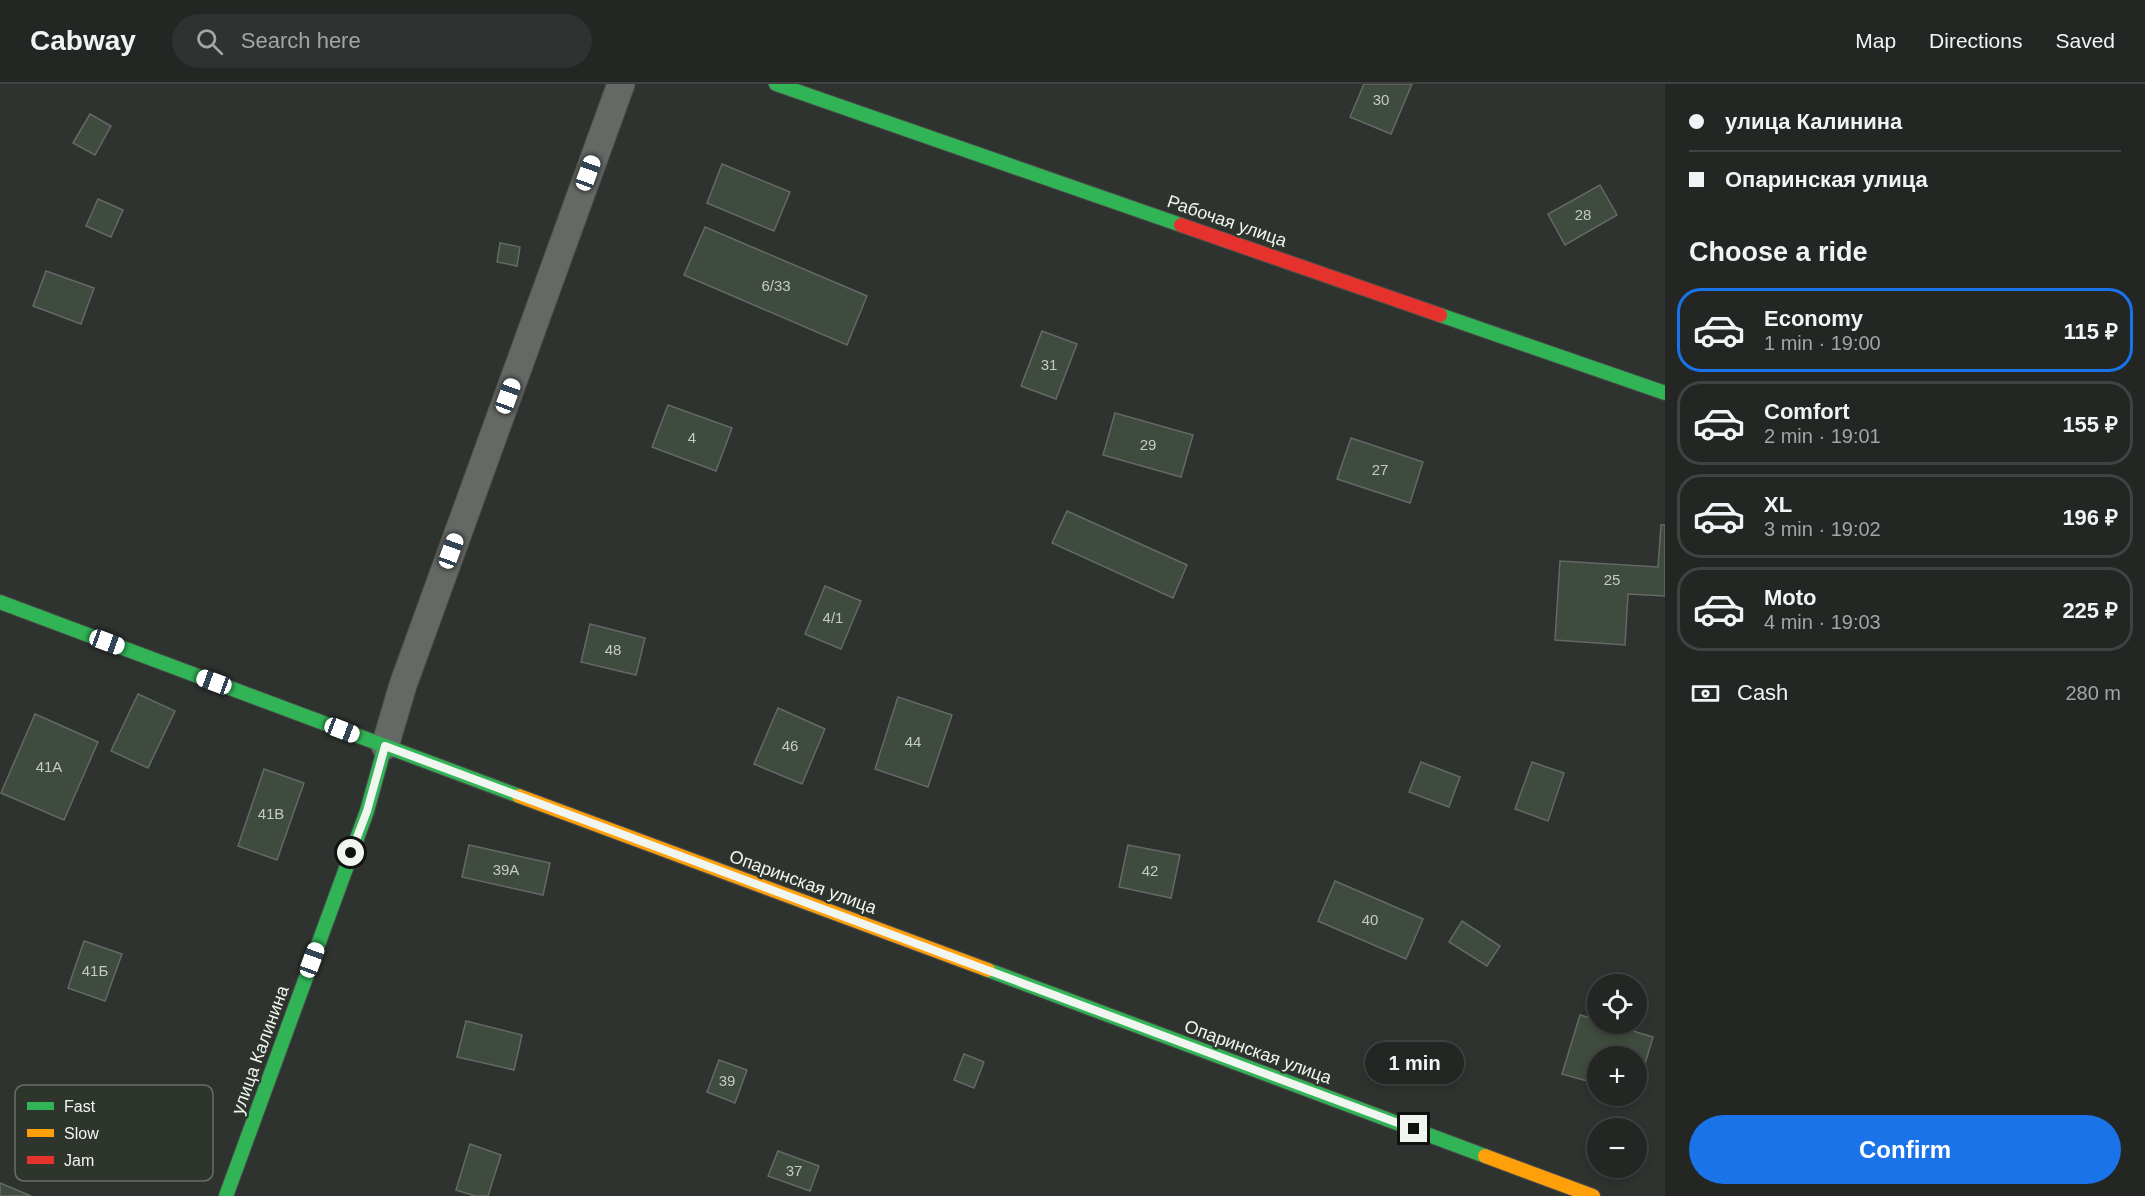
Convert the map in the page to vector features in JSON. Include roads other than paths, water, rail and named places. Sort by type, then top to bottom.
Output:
[{"type":"main road","name":"Рабочая улица","points":[[777,84],[1665,393]]},
{"type":"main road","name":"Опаринская улица","points":[[0,602],[1593,1196]]},
{"type":"main road","name":"улица Калинина","points":[[226,1196],[367,811],[385,746]]},
{"type":"street","points":[[385,746],[403,685],[621,84]]}]
